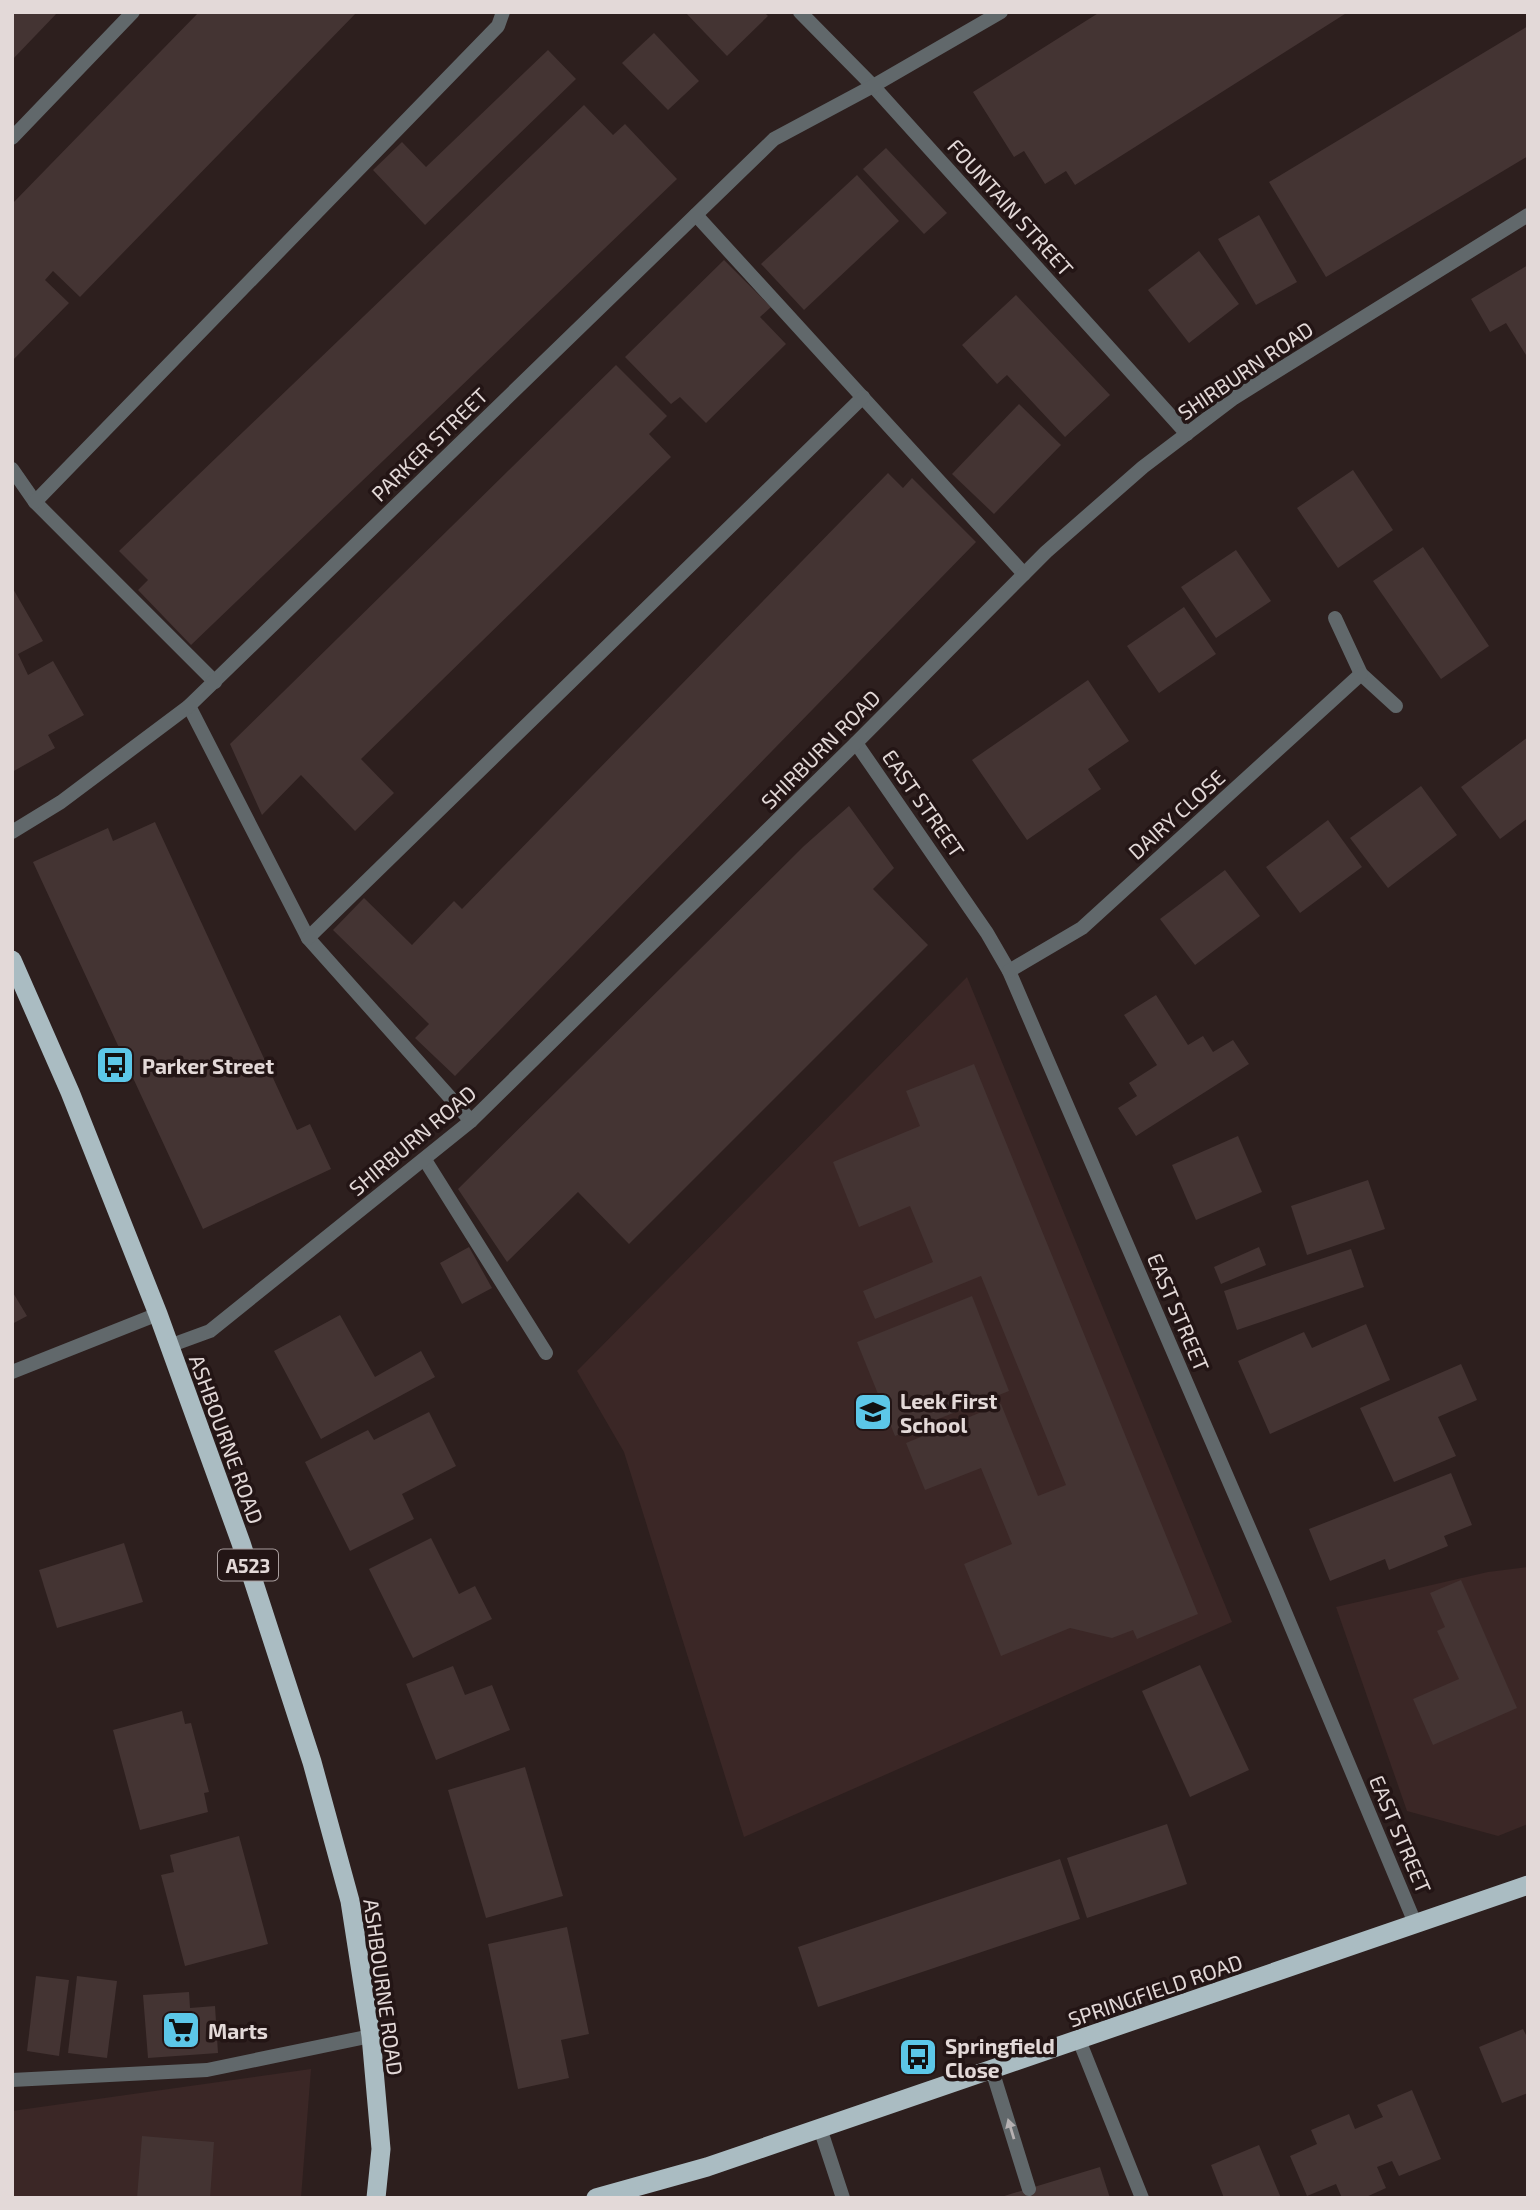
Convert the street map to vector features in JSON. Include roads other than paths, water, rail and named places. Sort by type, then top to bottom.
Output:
[{"type":"highway","name":"ASHBOURNE ROAD","points":[[12,960],[70,1092],[158,1314],[241,1543],[312,1762],[351,1900],[371,2036],[380,2150],[376,2198]]},
{"type":"highway","name":"SPRINGFIELD ROAD","points":[[596,2198],[706,2167],[1528,1885]]},
{"type":"street","points":[[12,138],[133,12]]},
{"type":"street","points":[[35,502],[498,26],[503,12]]},
{"type":"street","name":"FOUNTAIN STREET","points":[[800,12],[873,86],[1186,434]]},
{"type":"street","name":"PARKER STREET","points":[[12,832],[61,802],[189,705],[215,682],[774,139],[1001,12]]},
{"type":"street","points":[[696,215],[1024,574]]},
{"type":"street","name":"SHIRBURN ROAD","points":[[169,1346],[209,1331],[471,1121],[856,743],[1046,551],[1133,476],[1234,398],[1528,215]]},
{"type":"street","points":[[308,938],[863,397]]},
{"type":"street","points":[[12,469],[35,502],[215,682]]},
{"type":"street","points":[[1335,618],[1361,674],[1396,706]]},
{"type":"street","name":"DAIRY CLOSE","points":[[1009,971],[1082,928],[1361,674]]},
{"type":"street","points":[[189,705],[308,938],[471,1121]]},
{"type":"street","name":"EAST STREET","points":[[856,743],[987,933],[1009,971],[1275,1588],[1415,1923]]},
{"type":"street","points":[[425,1160],[546,1353]]},
{"type":"street","points":[[12,1371],[158,1314]]},
{"type":"street","points":[[12,2080],[207,2070],[371,2036]]},
{"type":"street","points":[[1079,2040],[1142,2198]]},
{"type":"street","points":[[992,2070],[1029,2189]]},
{"type":"street","points":[[820,2128],[843,2198]]},
{"type":"place","name":"Parker Street","points":[[115,1065]]},
{"type":"place","name":"Leek First School","points":[[873,1412]]},
{"type":"place","name":"Marts","points":[[181,2030]]},
{"type":"place","name":"Springfield Close","points":[[918,2057]]}]
